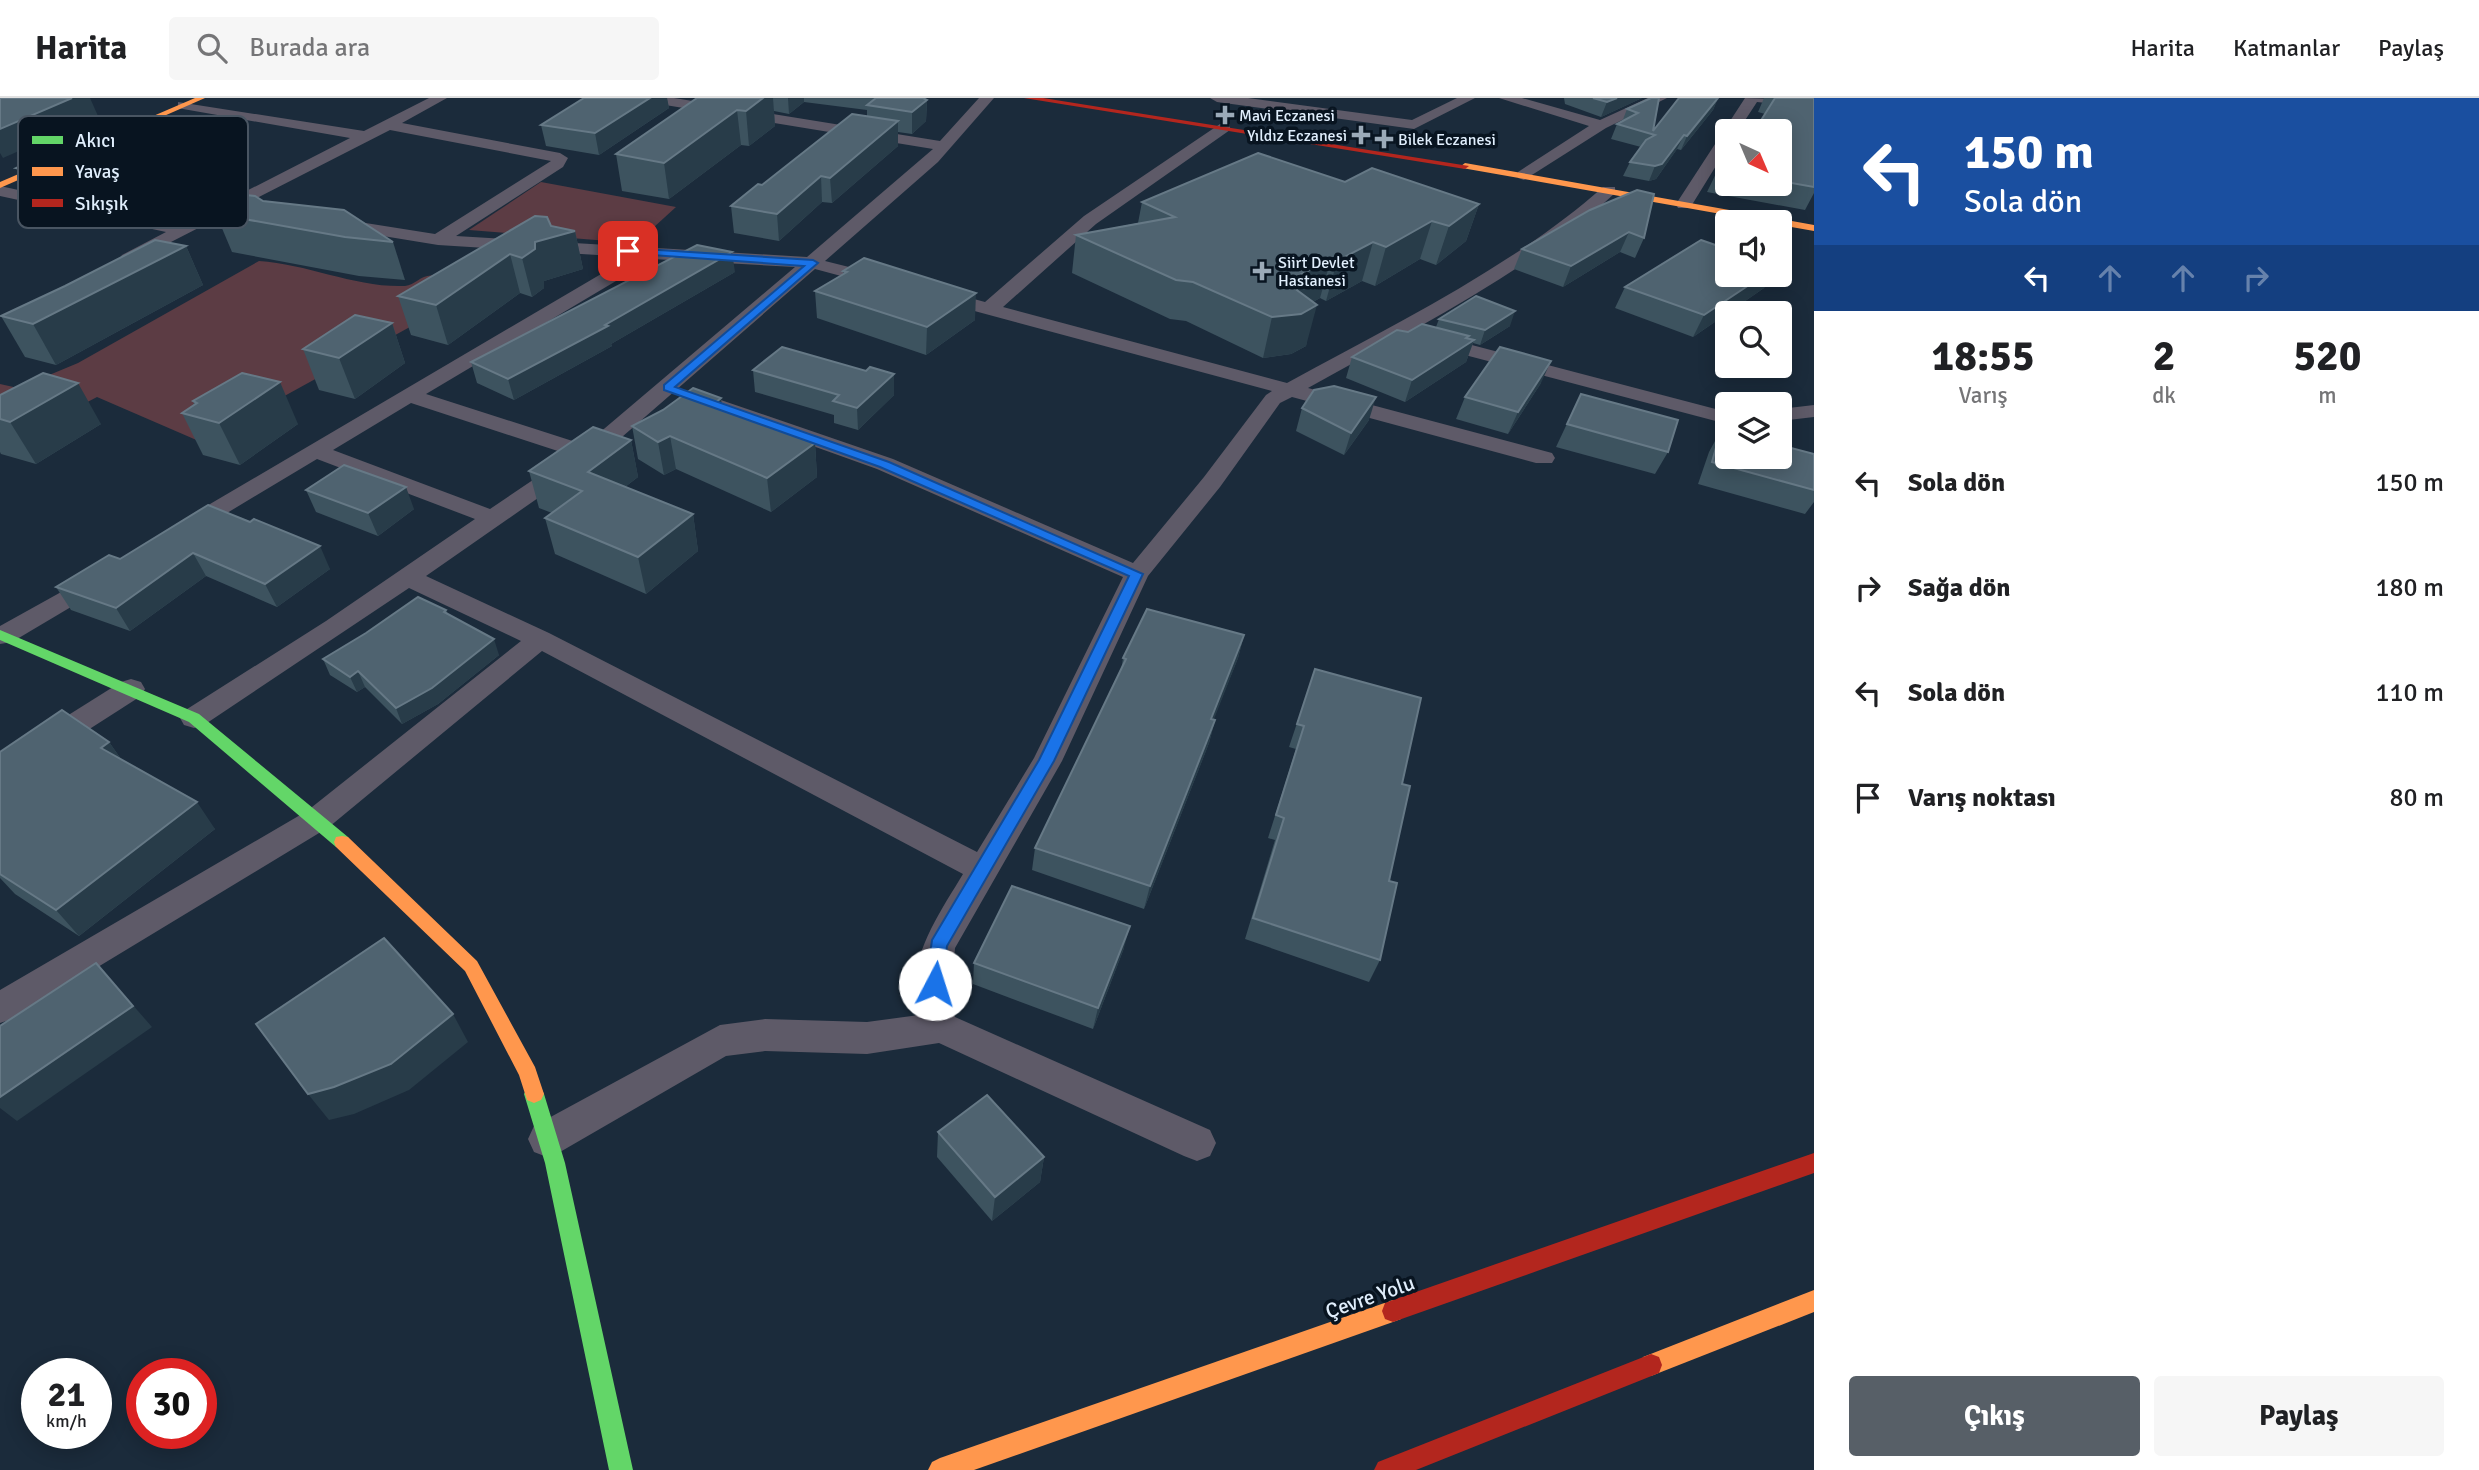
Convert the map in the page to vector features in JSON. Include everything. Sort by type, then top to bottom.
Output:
[{"type":"main road","points":[[158,116],[201,98]]},
{"type":"main road","points":[[1028,98],[1524,175],[1814,228]]},
{"type":"main road","points":[[1057,98],[1494,164],[1524,175]]},
{"type":"main road","points":[[0,186],[18,178]]},
{"type":"main road","points":[[1,636],[194,718],[318,819],[471,966],[528,1073],[547,1139],[621,1470]]},
{"type":"main road","name":"Çevre Yolu","points":[[940,1470],[1814,1163]]},
{"type":"main road","points":[[1386,1470],[1814,1301]]},
{"type":"street","points":[[248,197],[440,98]]},
{"type":"street","points":[[648,98],[944,146]]},
{"type":"street","points":[[194,718],[588,453],[813,263],[944,146],[987,98]]},
{"type":"street","points":[[1217,98],[1414,125],[1468,98]]},
{"type":"street","points":[[1506,98],[1549,104],[1601,125]]},
{"type":"street","points":[[1524,175],[1601,125],[1660,98]]},
{"type":"street","points":[[1739,119],[1752,98]]},
{"type":"street","points":[[1759,98],[1814,104]]},
{"type":"street","points":[[183,105],[247,116]]},
{"type":"street","points":[[248,116],[364,136]]},
{"type":"street","points":[[387,125],[560,158],[557,164],[438,240]]},
{"type":"street","points":[[990,308],[1090,220],[1226,127]]},
{"type":"street","points":[[1684,204],[1715,155]]},
{"type":"street","points":[[941,1027],[933,1003],[938,946],[1047,761],[1137,574],[1212,482],[1273,399],[1442,306],[1578,218],[1609,190]]},
{"type":"street","points":[[0,191],[18,195]]},
{"type":"street","points":[[248,207],[261,209]]},
{"type":"street","points":[[316,219],[438,240],[813,263],[990,308],[1544,458]]},
{"type":"street","points":[[174,228],[183,230]]},
{"type":"street","points":[[110,268],[187,228]]},
{"type":"street","points":[[159,544],[651,252]]},
{"type":"street","points":[[1396,331],[1715,416]]},
{"type":"street","points":[[668,388],[885,464],[1137,574]]},
{"type":"street","points":[[410,396],[588,453]]},
{"type":"street","points":[[1792,414],[1814,411]]},
{"type":"street","points":[[316,451],[494,518]]},
{"type":"street","points":[[1,636],[113,571]]},
{"type":"street","points":[[407,577],[540,639],[983,870]]},
{"type":"street","points":[[0,1008],[318,819],[540,639]]},
{"type":"street","points":[[0,772],[131,689]]},
{"type":"street","points":[[547,1139],[720,1041],[765,1035],[867,1038],[941,1027],[1197,1143]]},
{"type":"shaded area","points":[[541,182],[676,207],[642,238],[621,242],[469,230]]},
{"type":"shaded area","points":[[259,261],[296,266],[387,286],[405,286],[426,276],[435,276],[448,281],[468,295],[201,442],[97,397],[0,448],[0,384],[18,388],[78,363]]},
{"type":"building","points":[[0,98],[72,98],[30,116],[18,116],[18,121],[0,129]]},
{"type":"building","points":[[584,98],[650,98],[595,133],[541,125]]},
{"type":"building","points":[[697,98],[763,98],[746,111],[737,110],[664,163],[616,154]]},
{"type":"building","points":[[876,98],[927,100],[912,112],[867,105]]},
{"type":"building","points":[[1593,98],[1617,98],[1607,102]]},
{"type":"building","points":[[1651,98],[1659,98],[1653,131],[1679,98],[1718,98],[1662,164],[1655,166],[1630,162],[1646,140],[1655,135],[1617,124],[1638,113],[1627,109]]},
{"type":"building","points":[[1775,98],[1814,98],[1814,187],[1792,183],[1792,119],[1762,119]]},
{"type":"building","points":[[852,114],[898,121],[830,178],[821,176],[777,214],[731,206],[758,184],[762,185]]},
{"type":"building","points":[[1258,153],[1345,182],[1372,168],[1479,204],[1449,226],[1432,221],[1386,247],[1373,242],[1337,261],[1331,259],[1286,282],[1317,305],[1301,314],[1272,317],[1193,282],[1176,280],[1076,235],[1175,217],[1142,202]]},
{"type":"building","points":[[1637,190],[1654,194],[1644,238],[1629,232],[1571,266],[1522,249],[1590,210]]},
{"type":"building","points":[[248,195],[263,201],[344,210],[393,242],[345,237],[248,220]]},
{"type":"building","points":[[535,216],[547,217],[551,226],[575,231],[535,242],[535,249],[522,258],[510,254],[436,305],[398,296]]},
{"type":"building","points":[[155,240],[186,246],[33,324],[1,316],[65,286]]},
{"type":"building","points":[[1701,240],[1715,245],[1715,287],[1746,287],[1725,301],[1715,301],[1715,308],[1704,315],[1625,287]]},
{"type":"building","points":[[697,245],[732,252],[605,325],[608,326],[508,379],[471,362]]},
{"type":"building","points":[[864,258],[976,293],[927,327],[815,291],[847,272],[843,271]]},
{"type":"building","points":[[1476,296],[1515,311],[1485,330],[1439,319]]},
{"type":"building","points":[[355,315],[392,323],[339,358],[303,349]]},
{"type":"building","points":[[1422,324],[1469,336],[1466,338],[1474,340],[1412,380],[1352,357],[1397,330],[1408,332]]},
{"type":"building","points":[[782,347],[866,371],[870,367],[894,374],[857,408],[833,401],[839,395],[753,370]]},
{"type":"building","points":[[1500,347],[1551,361],[1518,412],[1465,397]]},
{"type":"building","points":[[43,373],[78,383],[10,422],[0,419],[0,395]]},
{"type":"building","points":[[242,373],[280,382],[219,423],[182,413],[197,403],[193,401]]},
{"type":"building","points":[[1334,386],[1376,397],[1351,433],[1302,408],[1314,390]]},
{"type":"building","points":[[693,388],[721,398],[715,403],[815,443],[767,478],[670,436],[658,442],[632,426],[663,410]]},
{"type":"building","points":[[1581,394],[1678,420],[1668,452],[1567,424]]},
{"type":"building","points":[[593,427],[631,440],[588,472],[693,514],[638,557],[545,518],[582,491],[529,471]]},
{"type":"building","points":[[1792,448],[1814,454],[1814,490],[1738,469],[1792,469]]},
{"type":"building","points":[[344,465],[406,487],[368,513],[306,490]]},
{"type":"building","points":[[208,505],[250,522],[254,519],[320,546],[265,584],[193,553],[116,608],[56,587],[109,555],[120,559]]},
{"type":"building","points":[[418,597],[446,610],[444,612],[494,639],[432,688],[396,708],[358,671],[350,677],[323,659],[366,633]]},
{"type":"building","points":[[1147,609],[1244,635],[1211,719],[1215,720],[1150,886],[1035,848],[1126,659],[1123,658]]},
{"type":"building","points":[[1315,669],[1421,698],[1402,784],[1410,786],[1389,881],[1397,883],[1380,960],[1253,918],[1284,818],[1276,815],[1304,726],[1297,724]]},
{"type":"building","points":[[62,710],[109,742],[101,748],[197,802],[56,910],[0,874],[0,752]]},
{"type":"building","points":[[1012,886],[1130,926],[1098,1008],[974,963]]},
{"type":"building","points":[[384,938],[453,1014],[391,1064],[334,1087],[308,1094],[256,1024]]},
{"type":"building","points":[[96,963],[133,1006],[0,1097],[0,1026]]},
{"type":"building","points":[[987,1095],[1044,1157],[995,1197],[938,1132]]},
{"type":"traffic: fast","points":[[0,635],[194,718],[342,842]]},
{"type":"traffic: fast","points":[[534,1094],[555,1163],[621,1470]]},
{"type":"traffic: slow","points":[[159,116],[201,98]]},
{"type":"traffic: slow","points":[[1465,166],[1814,228]]},
{"type":"traffic: slow","points":[[0,185],[18,177]]},
{"type":"traffic: slow","points":[[342,842],[471,966],[528,1073],[534,1094]]},
{"type":"traffic: slow","points":[[1651,1365],[1814,1301]]},
{"type":"traffic: slow","points":[[940,1470],[1393,1311]]},
{"type":"traffic: jam","points":[[1028,98],[1465,166]]},
{"type":"traffic: jam","points":[[1393,1311],[1814,1163]]},
{"type":"traffic: jam","points":[[1386,1470],[1651,1365]]},
{"type":"place","name":"Mavi Eczanesi","points":[[1225,115]]},
{"type":"place","name":"Yıldız Eczanesi","points":[[1361,135]]},
{"type":"place","name":"Bilek Eczanesi","points":[[1384,139]]},
{"type":"place","name":"Siirt Devlet Hastanesi","points":[[1262,271]]},
{"type":"route","points":[[628,251],[813,263],[668,388],[885,464],[1137,574],[1047,761],[938,946],[935,984]]}]
